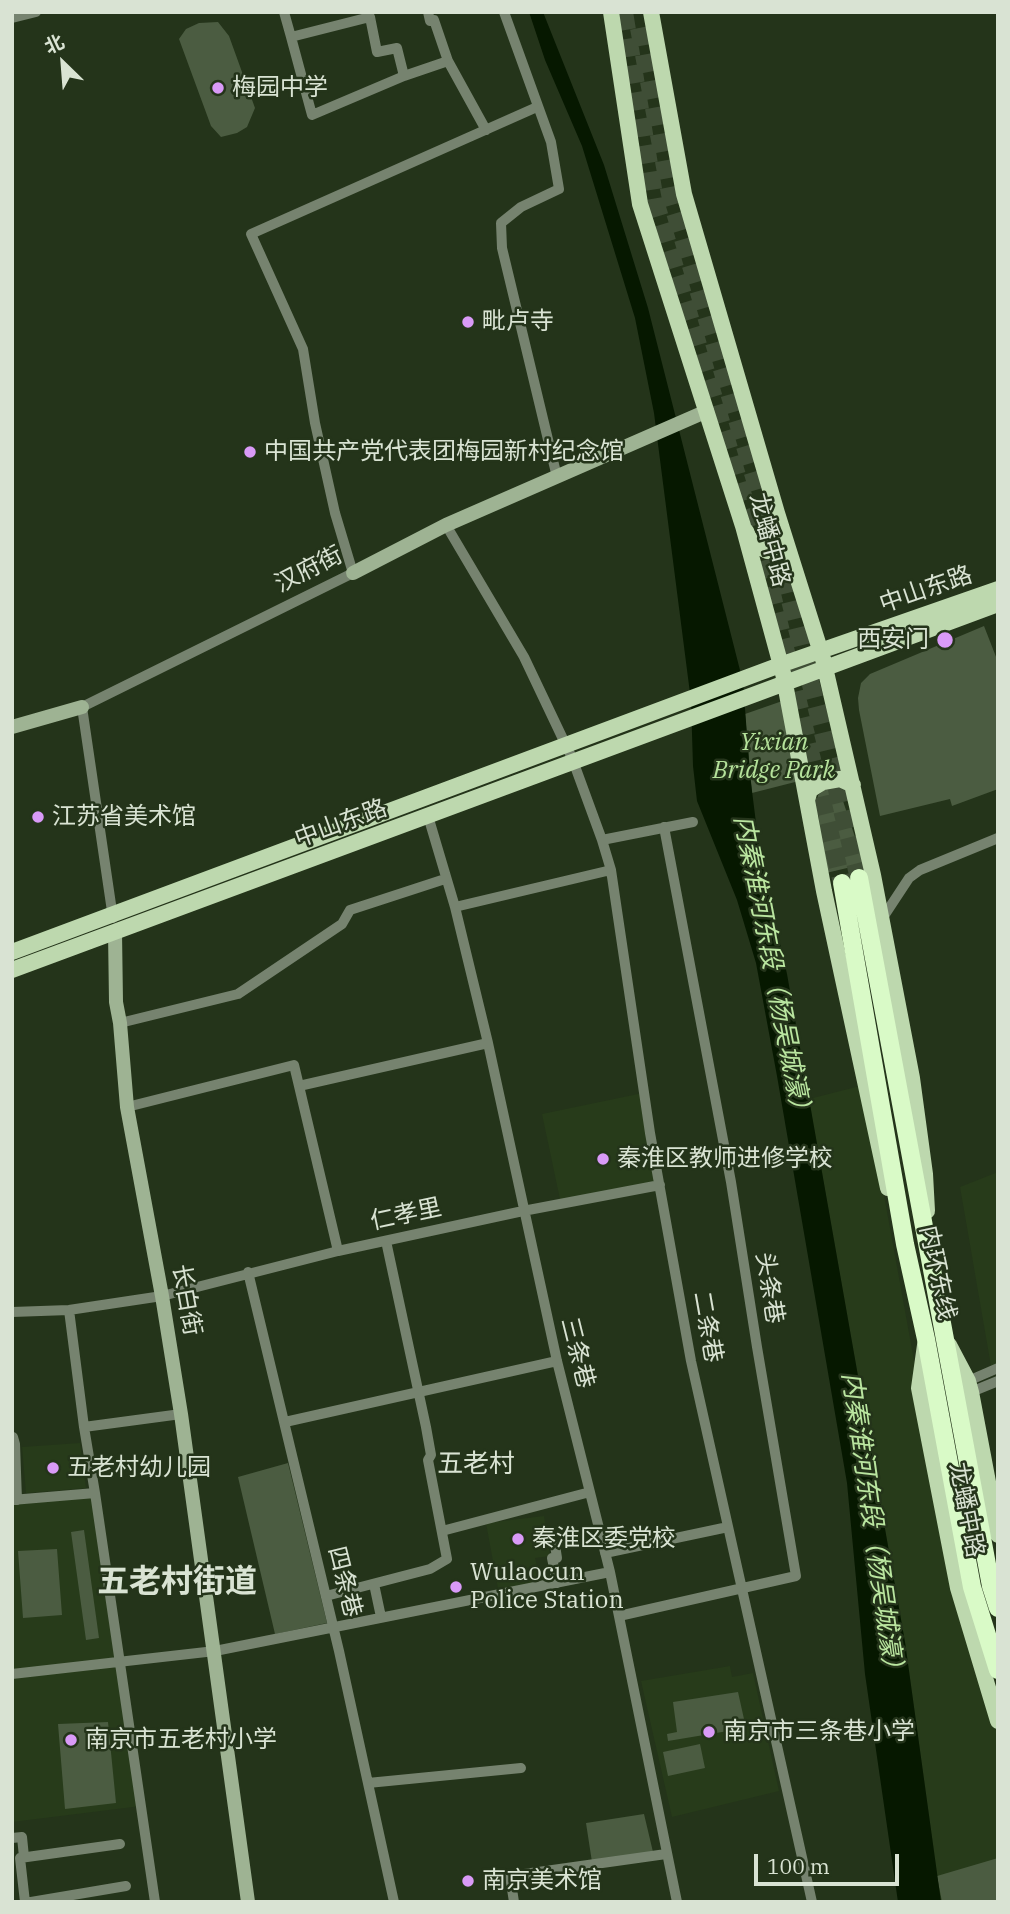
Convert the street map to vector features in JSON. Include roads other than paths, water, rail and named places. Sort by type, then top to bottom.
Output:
[{"type":"highway","name":"内环东线","points":[[998,1608],[991,1586],[930,1259],[850,881],[905,1244],[926,1339],[972,1587],[998,1670]]},
{"type":"main road","name":"龙蟠中路","points":[[611,12],[640,204],[743,526],[785,683],[864,1085],[885,1180],[905,1244]]},
{"type":"main road","name":"龙蟠中路","points":[[651,12],[684,194],[777,513],[821,651],[853,785],[912,1078],[925,1174],[930,1259]]},
{"type":"main road","points":[[743,526],[752,543],[767,551],[773,548],[777,534],[777,513]]},
{"type":"main road","name":"中山东路","points":[[12,970],[428,816],[570,755],[682,702],[998,589]]},
{"type":"main road","name":"中山东路","points":[[12,952],[570,755],[686,720],[998,604]]},
{"type":"main road","points":[[807,800],[810,790],[823,782],[840,779],[853,785]]},
{"type":"main road","name":"龙蟠中路","points":[[944,1336],[970,1386],[998,1535]]},
{"type":"main road","name":"龙蟠中路","points":[[926,1339],[919,1388],[958,1588],[998,1721]]},
{"type":"street","points":[[12,18],[36,12]]},
{"type":"street","points":[[284,12],[312,115],[404,76],[448,61]]},
{"type":"street","points":[[428,12],[430,21],[435,20],[448,61],[486,130]]},
{"type":"street","points":[[504,12],[551,142],[559,189],[521,207],[501,223],[502,248],[557,477]]},
{"type":"street","points":[[291,37],[370,17],[377,52],[397,48],[404,76]]},
{"type":"street","points":[[354,573],[335,513],[314,422],[303,349],[251,234],[537,107]]},
{"type":"street","name":"汉府街","points":[[82,707],[446,525],[708,411]]},
{"type":"street","name":"二条巷","points":[[446,525],[524,657],[570,755],[611,870],[630,1011],[691,1361],[812,1902]]},
{"type":"street","points":[[12,727],[82,707]]},
{"type":"street","name":"长白街","points":[[82,707],[115,932],[116,1002],[127,1107],[181,1414],[248,1902]]},
{"type":"street","name":"三条巷","points":[[428,816],[455,907],[488,1043],[557,1361],[610,1572],[677,1902]]},
{"type":"street","points":[[602,841],[693,822]]},
{"type":"street","name":"头条巷","points":[[619,1616],[796,1576],[731,1182],[664,827]]},
{"type":"street","points":[[882,920],[909,878],[920,870],[998,838]]},
{"type":"street","points":[[455,907],[611,870]]},
{"type":"street","points":[[120,1023],[238,994],[342,924],[350,910],[445,879]]},
{"type":"street","points":[[299,1086],[488,1043]]},
{"type":"street","points":[[127,1107],[294,1065],[338,1251]]},
{"type":"street","name":"仁孝里","points":[[12,1312],[69,1310],[162,1296],[338,1251],[660,1185]]},
{"type":"street","points":[[326,1596],[430,1569],[447,1559],[428,1460],[431,1455],[386,1241]]},
{"type":"street","name":"四条巷","points":[[248,1272],[326,1596],[394,1902]]},
{"type":"street","points":[[69,1310],[83,1427],[155,1902]]},
{"type":"street","points":[[285,1422],[557,1361]]},
{"type":"street","points":[[970,1386],[998,1368]]},
{"type":"street","points":[[970,1386],[998,1381]]},
{"type":"street","points":[[83,1427],[181,1414]]},
{"type":"street","points":[[13,1437],[15,1500],[95,1493]]},
{"type":"street","points":[[442,1531],[590,1492]]},
{"type":"street","points":[[605,1553],[728,1527]]},
{"type":"street","points":[[555,1545],[557,1558],[552,1558],[556,1583]]},
{"type":"street","points":[[12,1674],[119,1664],[215,1651],[610,1572]]},
{"type":"street","points":[[374,1584],[381,1617]]},
{"type":"street","points":[[368,1783],[521,1768]]},
{"type":"street","points":[[12,1838],[22,1837],[24,1857]]},
{"type":"street","points":[[25,1902],[17,1870],[20,1858],[120,1843]]},
{"type":"street","points":[[514,1902],[510,1876],[666,1854]]},
{"type":"street","points":[[31,1902],[127,1886]]},
{"type":"water","name":"内秦淮河东段（杨吴城濠）","points":[[529,12],[543,12],[604,165],[648,308],[743,682],[750,775],[760,855],[787,974],[905,1642],[941,1902],[898,1902],[865,1674],[847,1483],[777,1076],[756,963],[737,900],[697,801],[691,701],[654,413],[635,318],[582,146],[545,60]]},
{"type":"tunnel","points":[[624,12],[655,201],[770,586],[842,883]]},
{"type":"tunnel","points":[[639,28],[671,199],[785,580],[859,878]]},
{"type":"place","name":"梅园中学","points":[[218,88]]},
{"type":"place","name":"毗卢寺","points":[[468,322]]},
{"type":"place","name":"中国共产党代表团梅园新村纪念馆","points":[[250,452]]},
{"type":"place","name":"西安门","points":[[945,640]]},
{"type":"place","name":"江苏省美术馆","points":[[38,817]]},
{"type":"place","name":"秦淮区教师进修学校","points":[[603,1159]]},
{"type":"place","name":"五老村幼儿园","points":[[53,1468]]},
{"type":"place","name":"秦淮区委党校","points":[[518,1539]]},
{"type":"place","name":"Wulaocun Police Station","points":[[456,1587]]},
{"type":"place","name":"南京市三条巷小学","points":[[709,1732]]},
{"type":"place","name":"南京市五老村小学","points":[[71,1740]]},
{"type":"place","name":"南京美术馆","points":[[468,1881]]},
{"type":"district","name":"五老村","points":[[476,1464]]},
{"type":"district","name":"五老村街道","points":[[177,1583]]},
{"type":"park label","name":"Yixian Bridge Park","points":[[774,757]]}]
